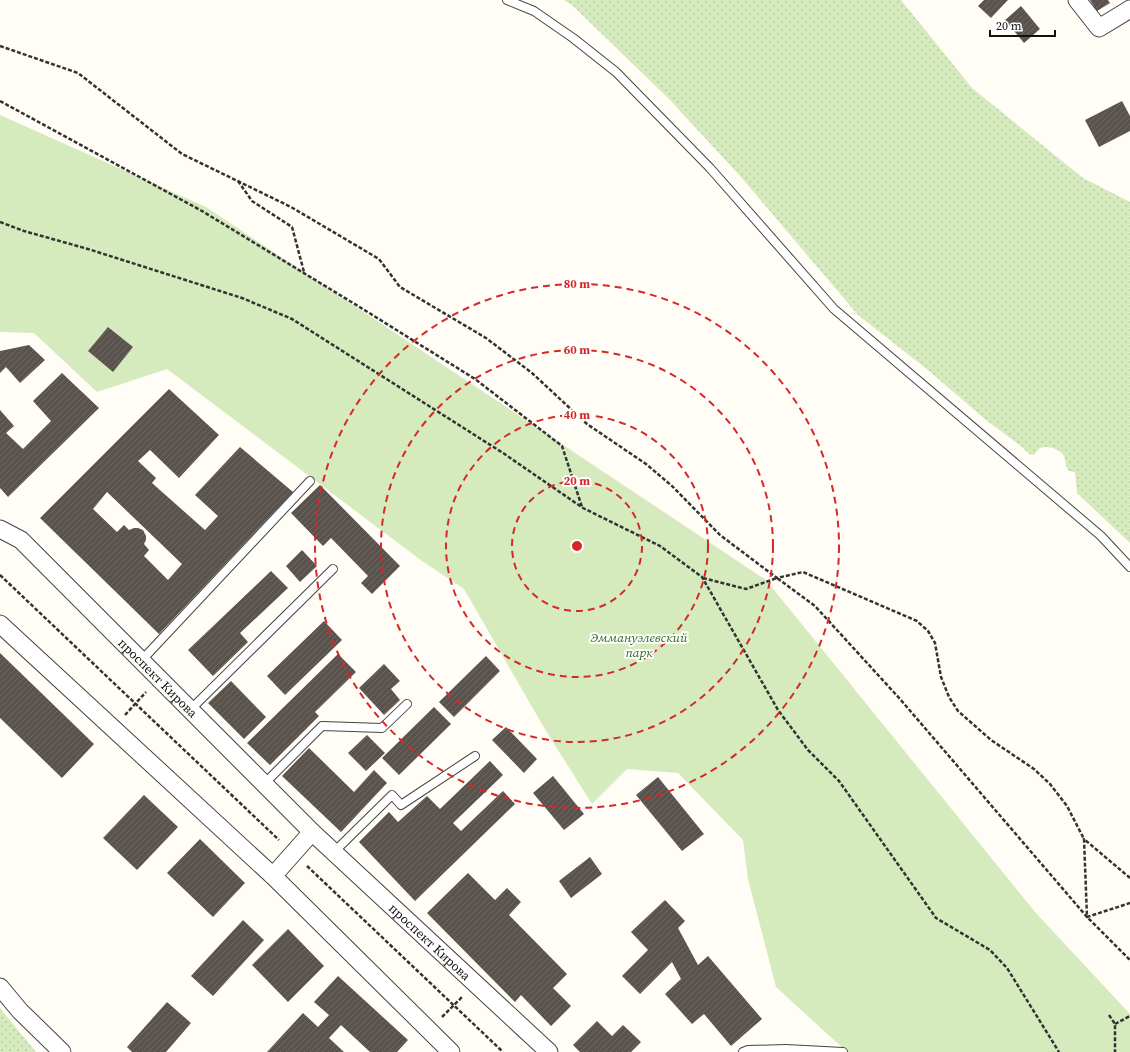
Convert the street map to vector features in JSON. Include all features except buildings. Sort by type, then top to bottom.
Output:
[{"type":"street","points":[[1077,0],[1099,28],[1130,9]]},
{"type":"street","name":"проспект Кирова","points":[[0,529],[21,540],[312,832],[549,1052]]},
{"type":"street","points":[[0,624],[273,876],[451,1052]]},
{"type":"street","points":[[273,876],[312,832]]},
{"type":"street","points":[[0,987],[20,1011],[62,1052]]},
{"type":"lane","points":[[507,0],[534,11],[573,38],[616,72],[710,168],[834,308],[1101,536],[1130,567]]},
{"type":"lane","points":[[141,661],[310,481]]},
{"type":"lane","points":[[190,710],[333,569]]},
{"type":"lane","points":[[264,784],[322,726],[382,728],[407,704]]},
{"type":"lane","points":[[334,852],[392,795],[401,805],[475,756]]},
{"type":"lane","points":[[743,1052],[748,1050],[786,1049],[843,1052]]},
{"type":"path","points":[[0,46],[78,73],[182,154],[291,207],[380,259],[400,287],[486,338],[532,373],[587,424],[646,464],[672,486],[720,535],[815,606],[826,617],[900,699],[1087,917],[1130,960]]},
{"type":"path","points":[[0,101],[202,211],[475,379],[562,446],[583,508]]},
{"type":"path","points":[[238,181],[252,202],[266,209],[292,227],[305,273]]},
{"type":"path","points":[[0,222],[24,231],[88,249],[242,298],[292,320],[503,452],[583,508],[660,546],[702,578],[778,710],[808,750],[839,781],[936,918],[990,950],[1007,968],[1059,1052]]},
{"type":"path","points":[[702,578],[746,589],[777,578],[803,572],[917,621],[928,631],[935,643],[941,677],[949,697],[958,711],[991,740],[1034,769],[1050,784],[1067,806],[1084,839],[1130,878]]},
{"type":"path","points":[[0,575],[503,1052]]},
{"type":"path","points":[[113,728],[158,678]]},
{"type":"path","points":[[1084,839],[1087,917]]},
{"type":"path","points":[[1087,917],[1130,903]]},
{"type":"path","points":[[429,1030],[475,984]]},
{"type":"path","points":[[1109,1015],[1115,1024],[1116,1052]]},
{"type":"path","points":[[1115,1024],[1130,1016]]},
{"type":"green space","points":[[564,0],[901,0],[972,88],[1083,178],[1130,202],[1130,543],[1077,493],[1075,472],[1069,471],[1066,466],[1064,456],[1060,451],[1050,447],[1043,447],[1040,448],[1034,455],[1029,454],[1021,446],[986,420],[928,370],[858,315],[741,177],[670,100],[572,5]]},
{"type":"green space","name":"Эммануэлевский парк","points":[[0,115],[206,207],[766,580],[1035,912],[1130,1014],[1130,1052],[847,1052],[776,987],[748,879],[743,840],[678,773],[627,769],[592,804],[546,731],[464,589],[422,561],[167,369],[97,392],[34,333],[0,332]]},
{"type":"green space","points":[[0,1008],[36,1052],[0,1052]]}]
